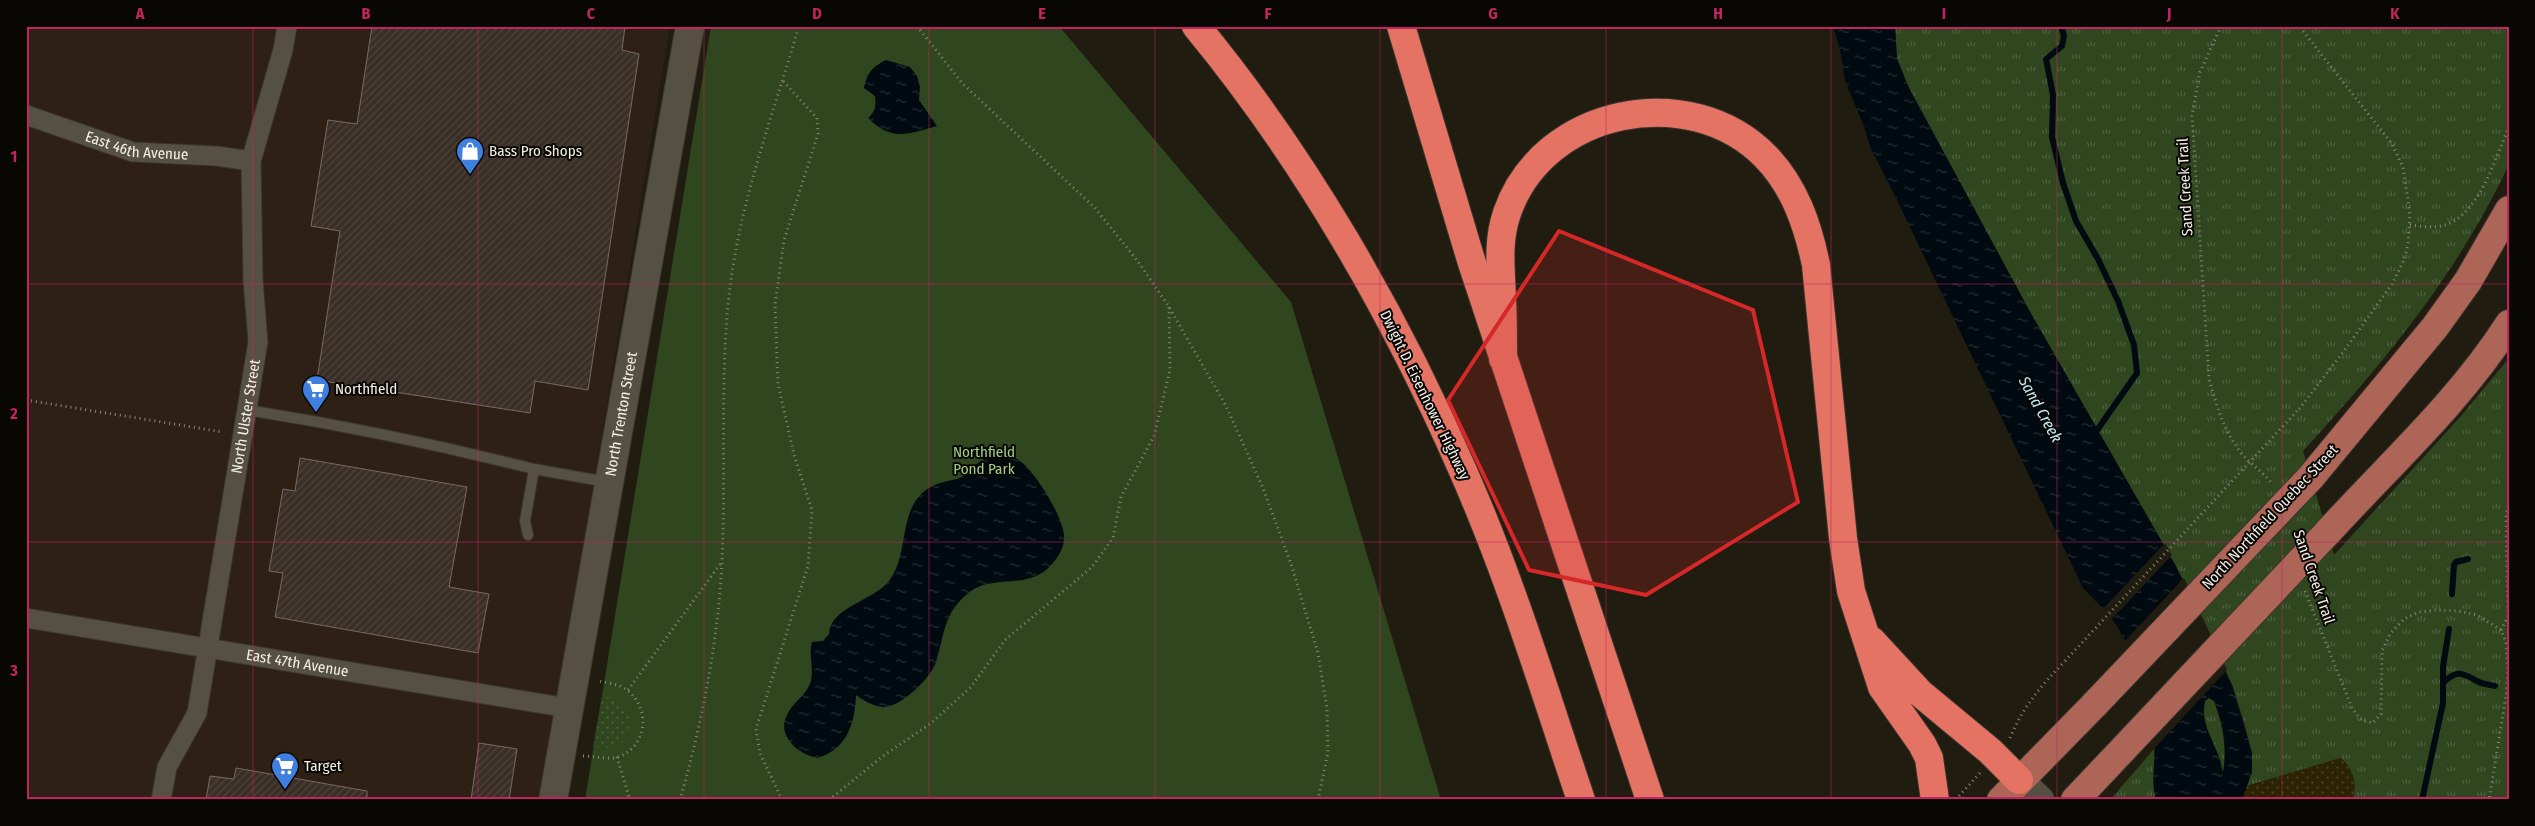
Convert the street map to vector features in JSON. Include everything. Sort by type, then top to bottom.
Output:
[{"type":"highway","name":"Dwight D. Eisenhower Highway","points":[[1196,26],[1288,150],[1362,271],[1413,366],[1477,504],[1513,600],[1582,800]]},
{"type":"highway","points":[[1401,26],[1470,260],[1650,800]]},
{"type":"highway","points":[[1503,359],[1502,297],[1499,271],[1502,231],[1516,193],[1527,176],[1555,147],[1591,124],[1633,113],[1655,112],[1694,118],[1726,130],[1746,141],[1766,157],[1782,176],[1804,217],[1811,240],[1816,266],[1843,538],[1851,591],[1882,687],[1922,744],[1943,798]]},
{"type":"highway","points":[[1863,631],[1920,694],[1990,751],[2019,780]]},
{"type":"main road","name":"North Northfield Quebec Street","points":[[2001,800],[2095,704],[2310,477],[2435,327],[2468,281],[2509,210]]},
{"type":"main road","points":[[2075,800],[2425,429],[2490,352],[2509,324]]},
{"type":"street","name":"North Ulster Street","points":[[161,800],[167,767],[196,713],[243,435],[258,342],[253,280],[251,161],[283,50],[287,26]]},
{"type":"street","name":"North Trenton Street","points":[[553,800],[573,676],[690,26]]},
{"type":"street","name":"East 46th Avenue","points":[[26,115],[133,152],[216,156],[251,161]]},
{"type":"street","name":"East 47th Avenue","points":[[26,618],[568,708]]},
{"type":"street","points":[[2019,780],[2040,800]]},
{"type":"lane","points":[[247,410],[313,420],[462,450],[534,469],[608,482]]},
{"type":"lane","points":[[528,535],[525,521],[534,469]]},
{"type":"path","points":[[680,800],[702,710],[714,633],[722,563],[724,375],[728,304],[740,229],[762,142],[799,26]]},
{"type":"path","points":[[917,26],[962,83],[1095,208],[1137,260],[1169,307],[1226,406],[1263,488],[1296,582],[1318,654],[1327,709],[1328,752],[1318,800]]},
{"type":"path","name":"Sand Creek Trail","points":[[2222,26],[2200,72],[2192,116],[2209,379],[2220,417],[2229,436],[2243,456],[2261,470],[2271,483],[2274,492]]},
{"type":"path","points":[[2010,740],[2022,710],[2030,699],[2299,409],[2392,284],[2404,260],[2410,225],[2406,181],[2392,144],[2300,26]]},
{"type":"path","points":[[782,800],[760,753],[756,728],[808,566],[812,510],[794,455],[778,384],[775,305],[784,240],[818,134],[817,118],[783,81]]},
{"type":"path","points":[[2410,225],[2442,226],[2465,212],[2476,201],[2509,127]]},
{"type":"path","points":[[830,800],[883,756],[930,724],[971,687],[1005,640],[1092,568],[1113,538],[1121,497],[1154,436],[1170,370],[1169,307]]},
{"type":"path","points":[[26,400],[243,435]]},
{"type":"path","points":[[2489,800],[2506,696],[2508,671],[2506,642],[2501,630],[2508,617],[2506,515],[2509,503]]},
{"type":"path","points":[[628,690],[722,563]]},
{"type":"path","name":"Sand Creek Trail","points":[[2304,590],[2352,708],[2361,720],[2374,723],[2381,714],[2382,651],[2390,634],[2404,619],[2419,612],[2438,610],[2458,611],[2477,616],[2501,630]]},
{"type":"path","points":[[560,755],[617,757],[636,745],[644,727],[640,707],[628,690],[621,686],[573,676]]},
{"type":"path","points":[[617,757],[630,800]]},
{"type":"path","points":[[1943,798],[1960,796],[1980,773]]},
{"type":"highlighted area","points":[[1559,231],[1753,310],[1798,502],[1646,595],[1529,570],[1448,400]]},
{"type":"shaded area","name":"Northfield","points":[[26,26],[670,26],[541,800],[26,800]]},
{"type":"green space","name":"Northfield Pond Park","points":[[711,26],[1059,26],[1291,302],[1441,800],[585,800]]},
{"type":"green space","points":[[1895,26],[2509,26],[2509,164],[2489,204],[2443,279],[2362,385],[2303,451],[2334,555],[2461,416],[2509,358],[2509,800],[2353,800],[2341,758],[2246,786],[2252,772],[2252,753],[2232,685],[2177,568],[2029,310],[1909,88],[1897,59]]},
{"type":"green space","points":[[602,696],[621,704],[627,710],[630,718],[629,733],[614,748],[593,747]]},
{"type":"green space","points":[[2209,698],[2214,701],[2222,728],[2225,755],[2223,774],[2206,729],[2204,710],[2205,701]]},
{"type":"green space","points":[[2154,749],[2156,800],[2110,800]]},
{"type":"sand","points":[[2341,758],[2352,772],[2355,788],[2353,800],[2201,800]]},
{"type":"water","name":"Sand Creek","points":[[1833,26],[1895,26],[1897,59],[1909,88],[2029,310],[2177,568],[2232,685],[2252,753],[2252,772],[2242,800],[2156,800],[2153,785],[2155,738],[2146,694],[2135,662],[2114,622],[2083,588],[1871,149],[1845,81],[1840,50]],"holes":[[[2209,698],[2214,701],[2224,736],[2223,772],[2204,716],[2205,701]]]},
{"type":"water","points":[[886,60],[910,67],[917,76],[920,87],[919,100],[937,126],[917,132],[901,134],[885,130],[868,118],[874,111],[875,96],[864,88],[865,83],[871,71]]},
{"type":"water","points":[[999,453],[1020,461],[1047,495],[1059,517],[1064,535],[1063,546],[1058,556],[1044,572],[1033,577],[980,586],[970,592],[955,607],[950,616],[936,662],[922,684],[898,703],[890,706],[883,707],[872,704],[856,695],[854,715],[848,734],[836,748],[818,758],[797,749],[787,737],[784,723],[789,711],[810,684],[812,642],[823,641],[829,634],[831,625],[837,617],[882,588],[889,581],[899,562],[908,518],[917,499],[923,492],[936,484],[968,474],[975,465]]},
{"type":"pier","points":[[2165,543],[2172,555],[2110,621],[2101,611]]},
{"type":"pier","points":[[2184,578],[2227,670],[2151,752],[2152,738],[2145,700],[2123,643]]},
{"type":"building","name":"Bass Pro Shops","points":[[372,26],[625,26],[622,50],[639,54],[588,390],[535,381],[530,413],[317,380],[340,231],[311,226],[328,120],[357,124]]},
{"type":"building","points":[[300,458],[467,487],[449,587],[489,594],[478,653],[275,617],[283,573],[269,571],[283,489],[295,491]]},
{"type":"building","points":[[479,743],[517,749],[509,800],[471,800]]},
{"type":"building","name":"Target","points":[[236,768],[367,791],[367,800],[206,800],[210,776],[234,779]]},
{"type":"waterway","points":[[2061,26],[2064,36],[2062,46],[2046,59],[2053,95],[2052,137],[2063,183],[2076,221],[2098,259],[2118,301],[2134,345],[2137,373],[2093,436]]},
{"type":"waterway","points":[[2452,594],[2454,565],[2456,562],[2468,559]]},
{"type":"waterway","points":[[2422,800],[2443,703],[2443,667],[2449,629]]},
{"type":"waterway","points":[[2443,683],[2453,675],[2461,674],[2481,683],[2495,686]]},
{"type":"place","name":"Bass Pro Shops","points":[[470,175]]},
{"type":"place","name":"Northfield","points":[[316,413]]},
{"type":"place","name":"Target","points":[[285,790]]}]
